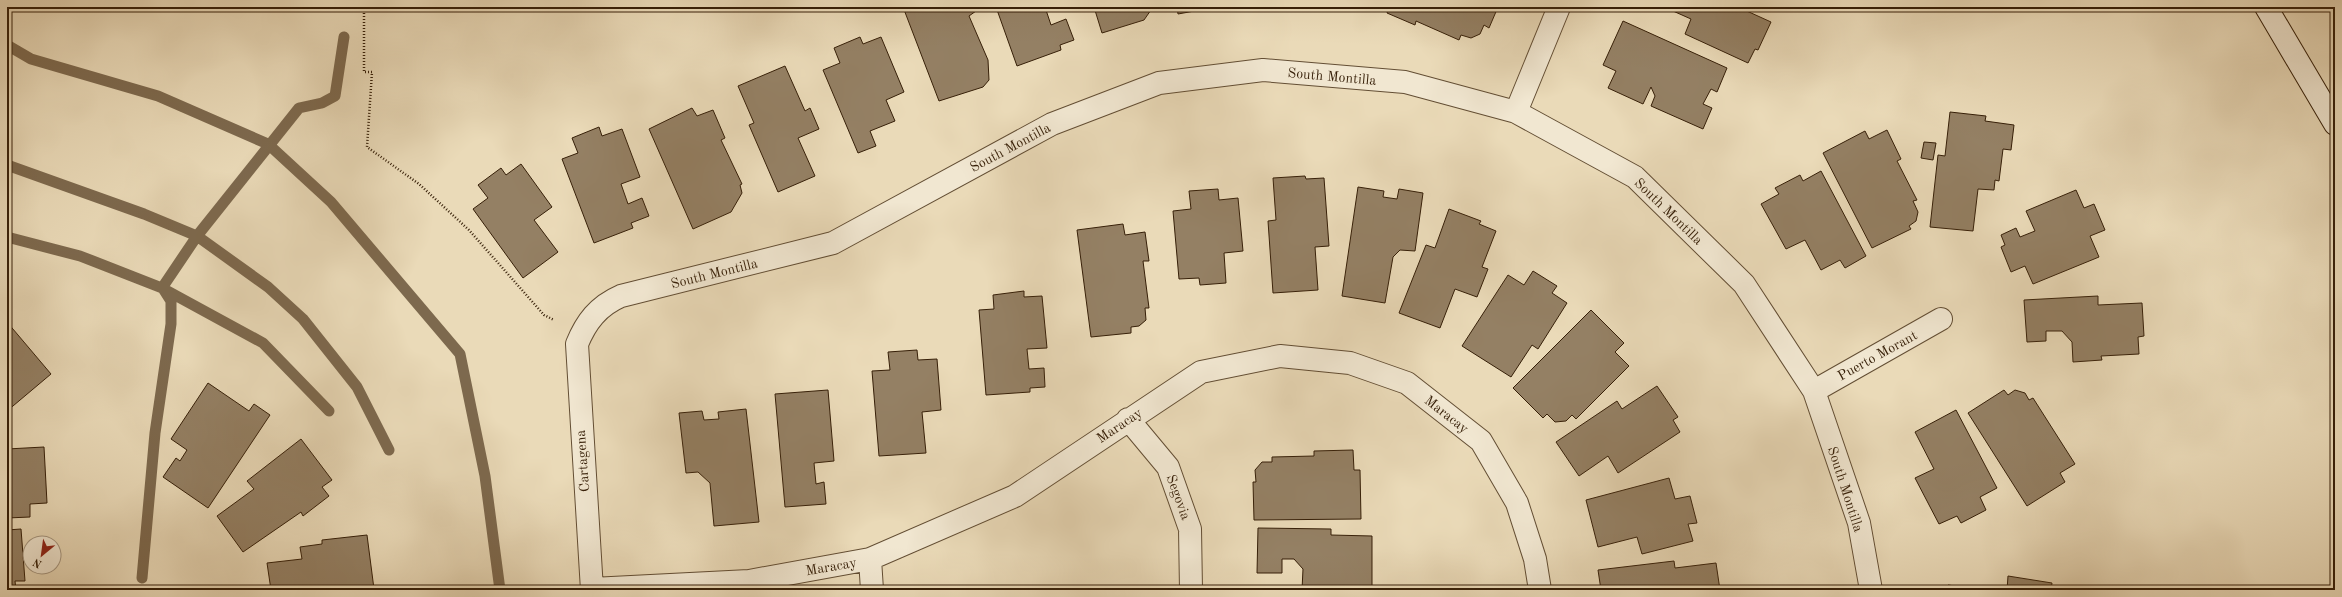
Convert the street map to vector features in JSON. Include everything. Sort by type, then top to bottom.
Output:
[{"type":"street","points":[[1516,112],[1559,7]]},
{"type":"street","points":[[2266,7],[2335,124]]},
{"type":"street","name":"South Montilla","points":[[581,334],[588,322],[608,302],[621,296],[833,243],[1052,124],[1159,83],[1263,70],[1405,82],[1516,112],[1636,177],[1744,284],[1814,391],[1859,523],[1871,590]]},
{"type":"street","name":"Puerto Morant","points":[[1814,391],[1941,319]]},
{"type":"street","name":"Cartagena","points":[[581,334],[577,344],[577,365],[592,590]]},
{"type":"street","name":"Maracay","points":[[592,590],[749,581],[870,559],[1015,496],[1128,419],[1201,372],[1280,356],[1350,363],[1407,383],[1481,441],[1517,503],[1535,559],[1540,590]]},
{"type":"street","name":"Segovia","points":[[1128,419],[1168,467],[1190,528],[1192,590]]},
{"type":"street","points":[[870,559],[872,590]]},
{"type":"path","points":[[364,7],[364,72],[372,72],[367,147],[419,184],[469,230],[544,315],[581,334]]},
{"type":"building","points":[[903,7],[974,7],[976,11],[969,16],[988,60],[989,80],[983,87],[939,101]]},
{"type":"building","points":[[996,7],[1045,7],[1051,25],[1066,19],[1074,40],[1060,45],[1061,50],[1017,66]]},
{"type":"building","points":[[1094,7],[1153,7],[1144,20],[1102,33]]},
{"type":"building","points":[[1177,7],[1216,7],[1178,14]]},
{"type":"building","points":[[1389,7],[1498,7],[1489,28],[1484,25],[1480,34],[1471,38],[1461,35],[1459,40],[1416,21],[1415,25],[1387,13]]},
{"type":"building","points":[[1664,7],[1738,7],[1771,22],[1758,50],[1755,49],[1748,63],[1685,34],[1691,19]]},
{"type":"building","points":[[1623,21],[1727,68],[1717,92],[1711,89],[1703,104],[1712,108],[1703,129],[1651,106],[1655,96],[1651,87],[1643,104],[1608,88],[1616,71],[1603,65]]},
{"type":"building","points":[[860,37],[863,44],[881,37],[904,92],[886,100],[895,121],[870,131],[876,146],[858,153],[823,70],[840,63],[834,48]]},
{"type":"building","points":[[785,66],[805,111],[810,108],[819,129],[798,138],[815,176],[778,192],[749,125],[754,123],[738,86]]},
{"type":"building","points":[[692,108],[697,116],[713,110],[725,138],[721,140],[742,184],[740,185],[742,193],[731,212],[693,229],[649,129]]},
{"type":"building","points":[[1950,112],[1986,116],[1985,121],[2014,125],[2011,150],[2003,149],[1999,181],[1995,180],[1994,190],[1978,189],[1973,231],[1930,227],[1938,155],[1945,156]]},
{"type":"building","points":[[599,127],[602,136],[622,129],[640,177],[621,184],[628,204],[642,198],[649,216],[631,223],[633,228],[594,243],[562,159],[578,153],[572,138]]},
{"type":"building","points":[[1887,130],[1901,159],[1897,161],[1917,200],[1913,201],[1918,212],[1916,221],[1909,226],[1911,229],[1872,248],[1823,153],[1865,131],[1869,139]]},
{"type":"building","points":[[1924,142],[1936,143],[1933,160],[1921,158]]},
{"type":"building","points":[[521,164],[552,207],[534,220],[558,252],[523,278],[473,209],[488,198],[478,185],[501,168],[506,175]]},
{"type":"building","points":[[1821,171],[1866,256],[1845,268],[1840,260],[1821,270],[1805,240],[1786,249],[1761,204],[1779,194],[1775,188],[1800,175],[1803,181]]},
{"type":"building","points":[[1305,176],[1306,179],[1324,178],[1329,246],[1315,247],[1318,290],[1273,293],[1268,221],[1276,220],[1273,178]]},
{"type":"building","points":[[1358,187],[1384,191],[1383,197],[1397,199],[1399,189],[1423,193],[1415,251],[1400,250],[1393,257],[1385,303],[1342,296]]},
{"type":"building","points":[[1218,189],[1219,200],[1238,198],[1243,251],[1224,253],[1226,283],[1200,285],[1199,278],[1179,279],[1173,211],[1191,209],[1189,191]]},
{"type":"building","points":[[2076,190],[2084,208],[2094,204],[2105,230],[2090,236],[2099,257],[2033,284],[2025,266],[2011,272],[2001,247],[2005,245],[2001,235],[2016,228],[2020,237],[2035,231],[2026,211]]},
{"type":"building","points":[[1449,209],[1481,221],[1479,224],[1496,231],[1482,267],[1488,269],[1477,297],[1455,289],[1440,328],[1399,313],[1426,245],[1435,248]]},
{"type":"building","points":[[1123,224],[1125,235],[1145,232],[1149,261],[1143,261],[1149,308],[1145,308],[1146,320],[1139,326],[1131,327],[1131,333],[1091,337],[1077,230]]},
{"type":"building","points":[[1533,271],[1557,286],[1552,293],[1567,303],[1538,349],[1532,345],[1511,377],[1462,346],[1508,275],[1524,285]]},
{"type":"building","points":[[1024,291],[1024,297],[1042,296],[1047,348],[1027,349],[1029,369],[1044,368],[1045,387],[1030,388],[1030,392],[986,395],[979,310],[994,309],[993,295]]},
{"type":"building","points":[[2098,296],[2098,305],[2142,303],[2144,336],[2138,337],[2139,354],[2101,356],[2102,360],[2073,362],[2072,342],[2062,331],[2046,331],[2046,341],[2027,342],[2024,300]]},
{"type":"building","points":[[1591,310],[1624,343],[1615,352],[1629,366],[1576,419],[1572,415],[1566,421],[1555,422],[1547,414],[1543,418],[1513,388]]},
{"type":"building","points":[[7,322],[51,374],[7,411]]},
{"type":"building","points":[[917,350],[918,360],[937,359],[941,410],[922,412],[926,453],[879,456],[872,371],[890,370],[888,352]]},
{"type":"building","points":[[208,383],[249,411],[254,404],[270,415],[208,508],[163,477],[176,458],[180,461],[187,450],[171,439]]},
{"type":"building","points":[[1657,386],[1678,417],[1673,420],[1680,432],[1618,473],[1608,456],[1579,476],[1556,442],[1617,401],[1622,409]]},
{"type":"building","points":[[828,390],[834,461],[814,463],[816,484],[824,482],[826,504],[785,507],[775,394]]},
{"type":"building","points":[[2004,390],[2008,395],[2015,390],[2025,393],[2029,400],[2033,398],[2075,464],[2060,473],[2065,482],[2027,506],[1968,413]]},
{"type":"building","points":[[746,409],[759,522],[714,526],[710,483],[698,472],[686,473],[679,413],[702,411],[704,420],[719,419],[718,412]]},
{"type":"building","points":[[1956,410],[1997,488],[1980,497],[1986,510],[1961,523],[1957,516],[1939,524],[1915,478],[1934,469],[1915,432]]},
{"type":"building","points":[[301,439],[332,480],[322,487],[329,496],[303,516],[301,512],[243,552],[217,516],[254,489],[247,481]]},
{"type":"building","points":[[44,447],[47,503],[30,504],[30,517],[7,518],[7,449]]},
{"type":"building","points":[[1353,450],[1354,470],[1360,470],[1361,519],[1254,520],[1253,482],[1256,482],[1255,470],[1262,462],[1272,462],[1272,457],[1314,456],[1314,451]]},
{"type":"building","points":[[1669,478],[1675,499],[1690,496],[1697,523],[1688,524],[1693,541],[1642,554],[1637,537],[1598,547],[1586,500]]},
{"type":"building","points":[[1258,528],[1331,529],[1331,535],[1372,536],[1372,587],[1333,587],[1333,590],[1302,590],[1303,569],[1294,559],[1282,559],[1282,573],[1257,573]]},
{"type":"building","points":[[21,529],[22,575],[25,575],[25,581],[15,581],[16,590],[7,590],[7,530]]},
{"type":"building","points":[[367,535],[374,589],[271,590],[267,563],[302,559],[300,547],[322,544],[322,540]]},
{"type":"building","points":[[1674,561],[1675,568],[1716,563],[1720,590],[1601,590],[1598,570]]},
{"type":"building","points":[[2008,576],[2052,583],[2051,590],[2007,590]]},
{"type":"building","points":[[1948,585],[1985,590],[1947,590]]},
{"type":"waterway","points":[[162,288],[197,236],[299,108],[322,103],[335,96],[344,37]]},
{"type":"waterway","points":[[7,45],[31,59],[158,96],[268,144],[331,202],[460,354],[485,476],[500,590]]},
{"type":"waterway","points":[[7,165],[144,214],[197,236],[268,287],[303,319],[357,387],[389,450]]},
{"type":"waterway","points":[[7,237],[80,256],[162,288],[263,343],[329,411]]},
{"type":"waterway","points":[[142,578],[155,433],[171,324],[171,301],[164,290]]}]
